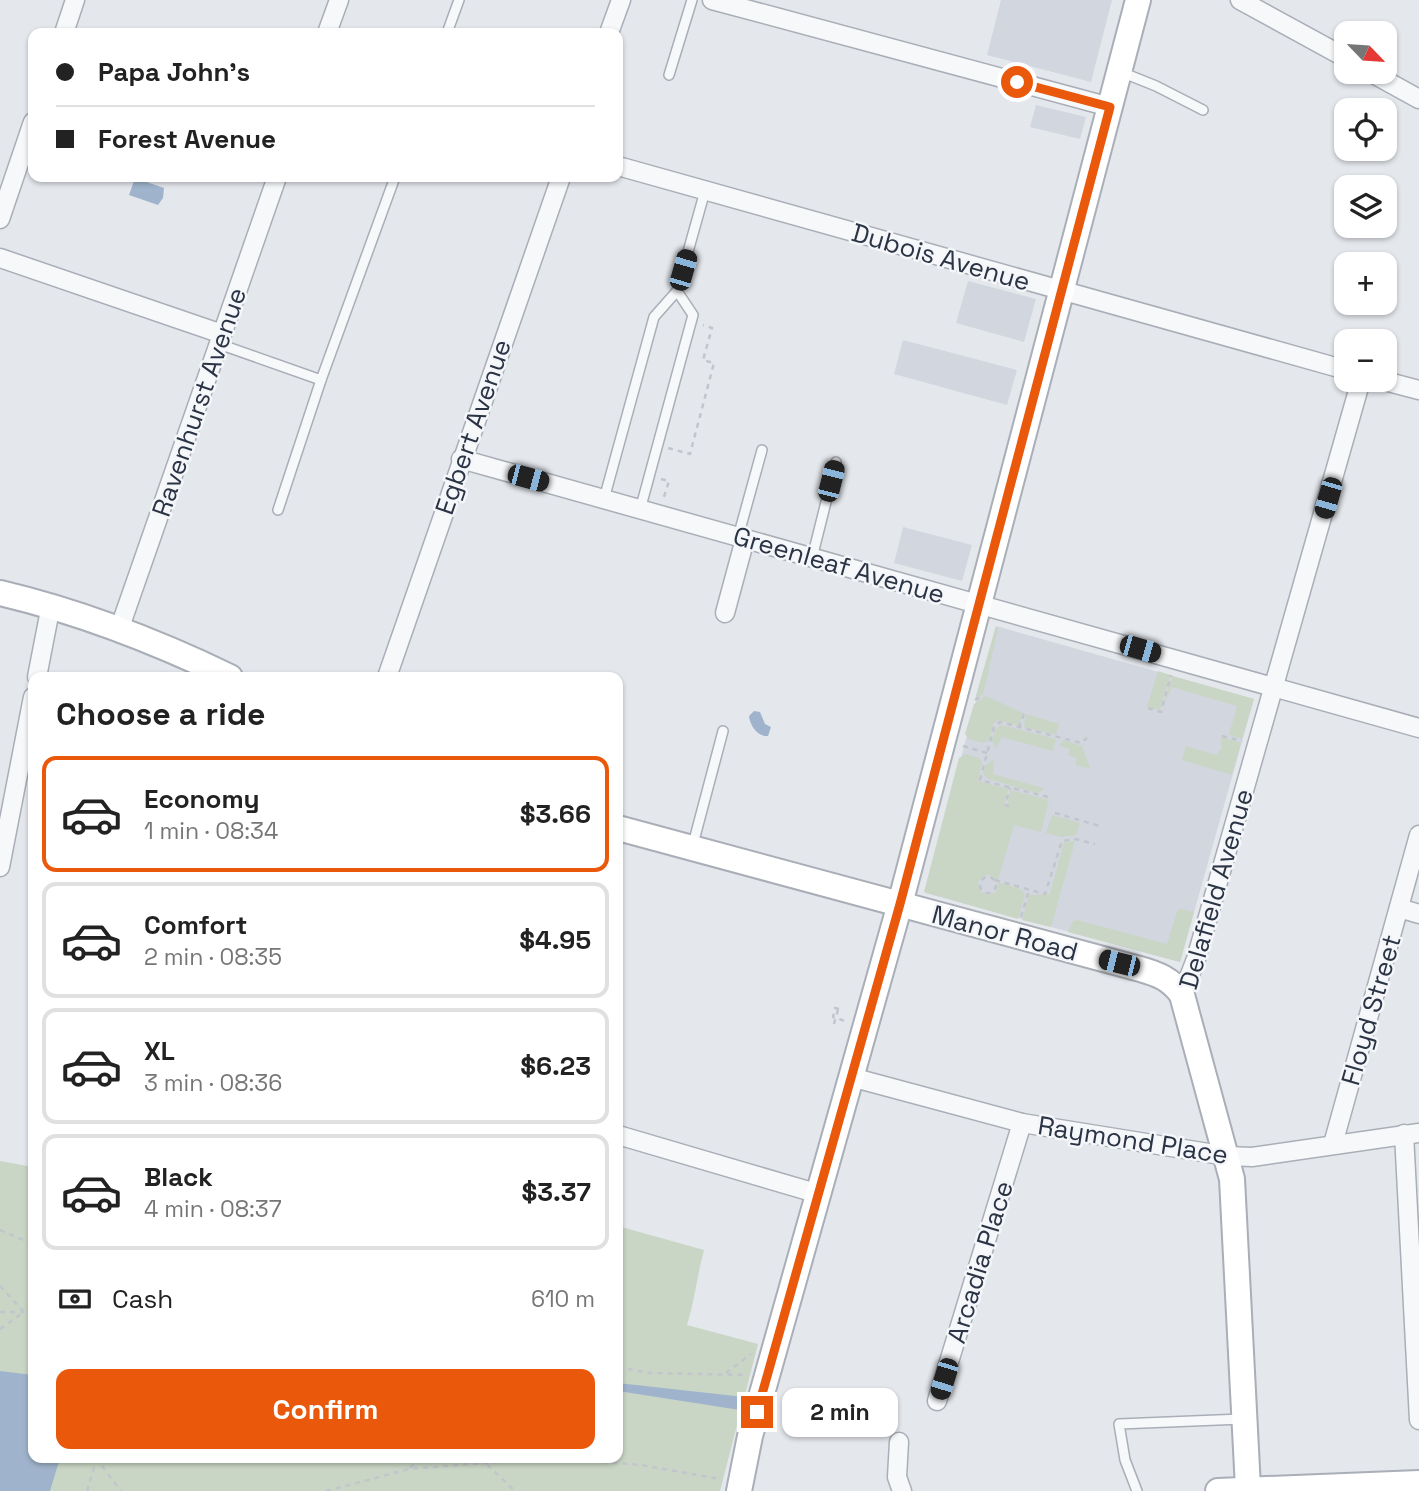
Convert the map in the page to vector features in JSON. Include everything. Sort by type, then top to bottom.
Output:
[{"type":"main road","points":[[731,1485],[750,1436],[900,904],[1138,0]]},
{"type":"main road","points":[[0,593],[51,605],[120,627],[216,672]]},
{"type":"main road","name":"Manor Road","points":[[623,829],[1140,969],[1170,981],[1182,995]]},
{"type":"main road","name":"Delafield Avenue","points":[[1182,995],[1232,1180],[1247,1489]]},
{"type":"main road","points":[[1217,1491],[1419,1483]]},
{"type":"street","points":[[66,28],[75,0]]},
{"type":"street","points":[[329,28],[338,0]]},
{"type":"street","points":[[612,28],[621,0]]},
{"type":"street","points":[[712,0],[1110,107]]},
{"type":"street","points":[[1241,0],[1334,51]]},
{"type":"street","points":[[1392,84],[1419,99]]},
{"type":"street","points":[[0,219],[28,137]]},
{"type":"street","name":"Dubois Avenue","points":[[623,167],[1334,367]]},
{"type":"street","name":"Ravenhurst Avenue","points":[[120,627],[275,182]]},
{"type":"street","name":"Egbert Avenue","points":[[389,672],[559,182]]},
{"type":"street","points":[[0,258],[221,339]]},
{"type":"street","points":[[1397,384],[1419,390]]},
{"type":"street","name":"Delafield Avenue","points":[[1182,995],[1196,959],[1358,392]]},
{"type":"street","name":"Greenleaf Avenue","points":[[461,459],[1419,728]]},
{"type":"street","points":[[725,614],[742,538]]},
{"type":"street","points":[[38,672],[51,605]]},
{"type":"street","points":[[0,867],[28,723]]},
{"type":"street","name":"Floyd Street","points":[[1333,1144],[1419,835]]},
{"type":"street","points":[[1399,908],[1419,914]]},
{"type":"street","name":"Raymond Place","points":[[851,1077],[1023,1123],[1227,1156],[1252,1157],[1411,1134]]},
{"type":"street","name":"Arcadia Place","points":[[937,1401],[1023,1123]]},
{"type":"street","points":[[1411,1134],[1419,1420]]},
{"type":"street","points":[[623,1136],[819,1194]]},
{"type":"street","points":[[899,1443],[897,1477],[902,1491]]},
{"type":"lane","points":[[449,28],[459,0]]},
{"type":"lane","points":[[669,75],[692,0]]},
{"type":"lane","points":[[1119,71],[1203,110]]},
{"type":"lane","points":[[278,510],[321,380],[393,182]]},
{"type":"lane","points":[[604,499],[654,317],[677,292],[705,191]]},
{"type":"lane","points":[[640,510],[693,315],[677,292]]},
{"type":"lane","points":[[221,339],[321,380]]},
{"type":"lane","points":[[742,538],[762,450]]},
{"type":"lane","points":[[812,558],[836,462]]},
{"type":"lane","points":[[692,848],[723,731]]},
{"type":"lane","points":[[1137,1491],[1125,1460],[1119,1424],[1244,1419]]},
{"type":"path","points":[[665,447],[690,454],[714,363],[703,360],[712,328],[703,325]]},
{"type":"path","points":[[656,478],[668,481],[663,500]]},
{"type":"path","points":[[1147,708],[1161,712],[1172,672]]},
{"type":"path","points":[[972,703],[984,695]]},
{"type":"path","points":[[1020,727],[1024,714]]},
{"type":"path","points":[[1048,797],[980,779],[994,727],[1000,723],[1082,743],[1087,738]]},
{"type":"path","points":[[1222,736],[1244,742]]},
{"type":"path","points":[[961,746],[987,752]]},
{"type":"path","points":[[1009,806],[1005,805],[1010,788]]},
{"type":"path","points":[[1055,813],[1100,825]]},
{"type":"path","points":[[995,880],[995,891],[989,894],[981,890],[980,882],[984,878],[995,880],[1029,890],[1048,892],[1062,841],[1075,839],[1095,844]]},
{"type":"path","points":[[1019,923],[1029,890]]},
{"type":"path","points":[[834,1024],[836,1018],[839,1008],[835,1008],[833,1017],[836,1018],[844,1021]]},
{"type":"path","points":[[0,1230],[28,1242]]},
{"type":"path","points":[[0,1286],[24,1312]]},
{"type":"path","points":[[0,1312],[28,1313]]},
{"type":"path","points":[[0,1329],[24,1312]]},
{"type":"path","points":[[726,1373],[759,1349]]},
{"type":"path","points":[[623,1368],[650,1373],[752,1375]]},
{"type":"path","points":[[87,1491],[95,1463]]},
{"type":"path","points":[[99,1463],[121,1491]]},
{"type":"path","points":[[409,1469],[415,1463]]},
{"type":"path","points":[[326,1491],[409,1469],[497,1463]]},
{"type":"path","points":[[612,1463],[731,1485]]},
{"type":"path","points":[[486,1464],[515,1491]]},
{"type":"shaded area","points":[[1001,0],[1112,0],[1091,82],[987,55]]},
{"type":"shaded area","points":[[1036,105],[1086,117],[1080,139],[1030,127]]},
{"type":"shaded area","points":[[968,281],[1036,299],[1024,342],[956,323]]},
{"type":"shaded area","points":[[903,340],[1017,370],[1007,405],[894,374]]},
{"type":"shaded area","points":[[903,527],[972,545],[962,581],[894,563]]},
{"type":"shaded area","points":[[996,626],[1254,699],[1180,962],[925,893]]},
{"type":"green space","points":[[996,626],[998,629],[983,694],[975,699]]},
{"type":"green space","points":[[1158,671],[1170,675],[1160,710],[1147,707]]},
{"type":"green space","points":[[1172,676],[1254,699],[1242,739],[1229,735],[1237,706],[1172,687],[1164,704]]},
{"type":"green space","points":[[986,696],[1023,713],[1019,726],[999,720],[994,723],[989,740],[983,743],[969,739],[965,734],[974,704]]},
{"type":"green space","points":[[1026,714],[1059,724],[1056,735],[1024,727]]},
{"type":"green space","points":[[1001,725],[1056,739],[1053,751],[1002,737],[996,749],[992,740],[995,730]]},
{"type":"green space","points":[[1221,737],[1241,743],[1232,775],[1182,760],[1186,746],[1216,755],[1222,748]]},
{"type":"green space","points":[[1063,740],[1082,746],[1090,769],[1075,765],[1077,758],[1068,755],[1070,749],[1060,746]]},
{"type":"green space","points":[[966,754],[979,758],[982,763],[978,781],[1008,789],[1004,806],[1009,807],[1007,804],[1010,790],[1049,800],[1041,832],[1014,825],[998,880],[987,874],[978,881],[980,891],[987,895],[996,892],[998,882],[1020,889],[1025,894],[1018,919],[924,892],[959,758]]},
{"type":"green space","points":[[994,759],[993,774],[1043,788],[1042,791],[1037,793],[988,779],[983,773],[986,765]]},
{"type":"green space","points":[[1052,815],[1080,823],[1076,835],[1061,837],[1046,833]]},
{"type":"green space","points":[[1075,841],[1051,927],[1022,920],[1029,895],[1050,894],[1064,842]]},
{"type":"green space","points":[[1181,909],[1194,912],[1180,962],[1068,932],[1073,921],[1077,920],[1167,944],[1177,912]]},
{"type":"green space","points":[[0,1161],[28,1166],[28,1463],[623,1463],[623,1227],[704,1250],[687,1325],[758,1344],[720,1491],[0,1491]]},
{"type":"water","points":[[134,182],[147,182],[164,188],[163,198],[158,205],[129,195]]},
{"type":"water","points":[[754,711],[760,712],[765,724],[771,727],[768,736],[761,735],[753,727],[749,716]]},
{"type":"water","points":[[0,1371],[28,1374],[28,1463],[58,1463],[50,1491],[0,1491]]},
{"type":"water","points":[[623,1384],[744,1397],[740,1410],[623,1392]]},
{"type":"route","points":[[757,1412],[900,904],[1110,107],[1017,82]]}]
